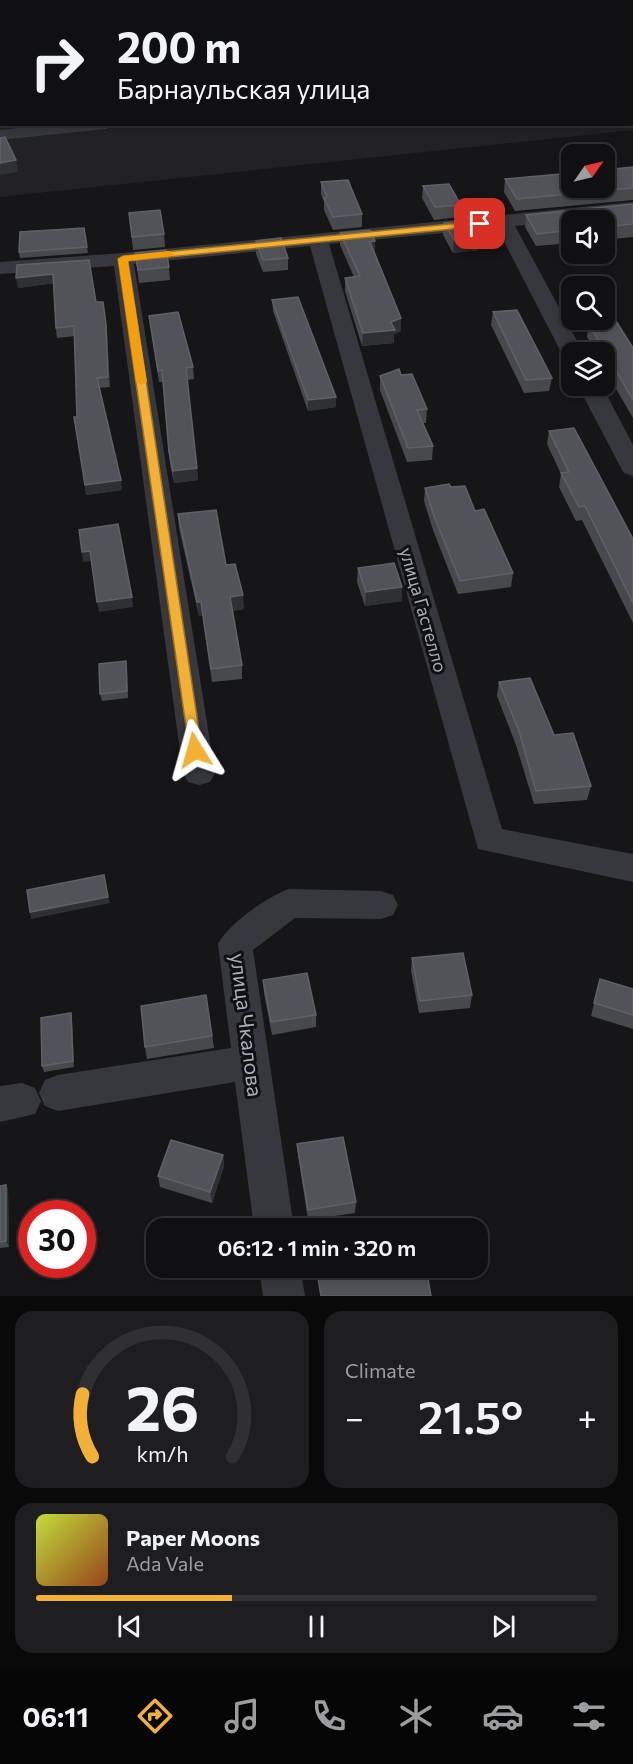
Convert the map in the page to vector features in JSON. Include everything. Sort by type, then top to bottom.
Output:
[{"type":"street","points":[[0,135],[87,126]]},
{"type":"street","points":[[0,268],[123,259],[633,208]]},
{"type":"street","points":[[504,222],[567,342]]},
{"type":"street","name":"улица Гастелло","points":[[318,240],[489,840],[633,868]]},
{"type":"street","points":[[123,259],[198,773]]},
{"type":"street","points":[[595,396],[633,468]]},
{"type":"street","name":"улица Чкалова","points":[[273,1218],[235,944],[289,903],[381,905]]},
{"type":"street","points":[[27,1099],[250,1062]]},
{"type":"street","points":[[281,1278],[284,1296]]},
{"type":"shaded area","points":[[0,126],[633,126],[633,130],[0,197]]},
{"type":"building","points":[[5,137],[16,160],[0,163],[0,138]]},
{"type":"building","points":[[633,167],[633,188],[615,190],[615,169]]},
{"type":"building","points":[[561,174],[561,195],[517,199],[505,179]]},
{"type":"building","points":[[348,180],[362,214],[333,217],[324,198],[327,197],[321,182]]},
{"type":"building","points":[[449,184],[461,205],[435,207],[423,186]]},
{"type":"building","points":[[633,204],[633,224],[615,226],[615,210],[575,210]]},
{"type":"building","points":[[160,210],[164,234],[132,237],[129,213]]},
{"type":"building","points":[[561,211],[561,231],[537,234],[526,215]]},
{"type":"building","points":[[470,220],[481,237],[454,240],[444,223]]},
{"type":"building","points":[[84,228],[87,247],[19,252],[20,232]]},
{"type":"building","points":[[370,230],[375,241],[370,242],[401,318],[391,322],[395,330],[363,333],[345,278],[360,276],[340,233]]},
{"type":"building","points":[[281,238],[288,258],[263,260],[256,241]]},
{"type":"building","points":[[166,250],[169,267],[138,270],[135,253]]},
{"type":"building","points":[[89,260],[96,302],[103,302],[106,324],[108,377],[97,378],[121,480],[85,485],[74,417],[77,417],[74,326],[56,328],[53,274],[16,278],[17,265]]},
{"type":"building","points":[[298,297],[336,397],[308,400],[272,300]]},
{"type":"building","points":[[517,310],[552,378],[526,380],[493,312]]},
{"type":"building","points":[[178,312],[193,367],[186,368],[197,468],[173,471],[169,452],[162,370],[158,371],[149,316]]},
{"type":"building","points":[[615,321],[633,348],[633,400],[615,369],[615,342],[599,342],[592,330],[615,330]]},
{"type":"building","points":[[399,369],[401,375],[412,374],[427,409],[417,410],[433,446],[408,448],[380,376]]},
{"type":"building","points":[[574,428],[633,539],[633,603],[585,506],[579,507],[561,473],[569,472],[549,431]]},
{"type":"building","points":[[449,484],[451,487],[465,486],[475,511],[484,509],[513,573],[460,581],[425,488]]},
{"type":"building","points":[[216,510],[226,565],[235,564],[243,595],[230,597],[242,665],[211,669],[201,602],[197,602],[178,514]]},
{"type":"building","points":[[118,524],[132,597],[97,602],[90,551],[82,552],[79,530]]},
{"type":"building","points":[[394,563],[402,587],[366,592],[358,568]]},
{"type":"building","points":[[126,661],[127,691],[100,694],[99,664]]},
{"type":"building","points":[[530,678],[554,735],[573,733],[591,786],[536,791],[519,731],[499,682]]},
{"type":"building","points":[[104,875],[108,897],[30,912],[27,890]]},
{"type":"building","points":[[463,953],[472,995],[420,1001],[412,958]]},
{"type":"building","points":[[307,973],[316,1015],[271,1022],[263,980]]},
{"type":"building","points":[[600,979],[633,989],[633,1015],[594,1003]]},
{"type":"building","points":[[206,995],[212,1036],[145,1047],[141,1006]]},
{"type":"building","points":[[71,1013],[73,1061],[42,1066],[41,1018]]},
{"type":"building","points":[[343,1137],[356,1202],[308,1210],[297,1144]]},
{"type":"building","points":[[171,1140],[223,1155],[210,1192],[158,1176]]},
{"type":"building","points":[[6,1185],[6,1241],[0,1242],[0,1186]]},
{"type":"building","points":[[318,1278],[428,1278],[431,1296],[321,1296]]},
{"type":"slow traffic","points":[[141,382],[123,259],[170,254]]},
{"type":"route","points":[[195,750],[123,259],[480,224]]}]
